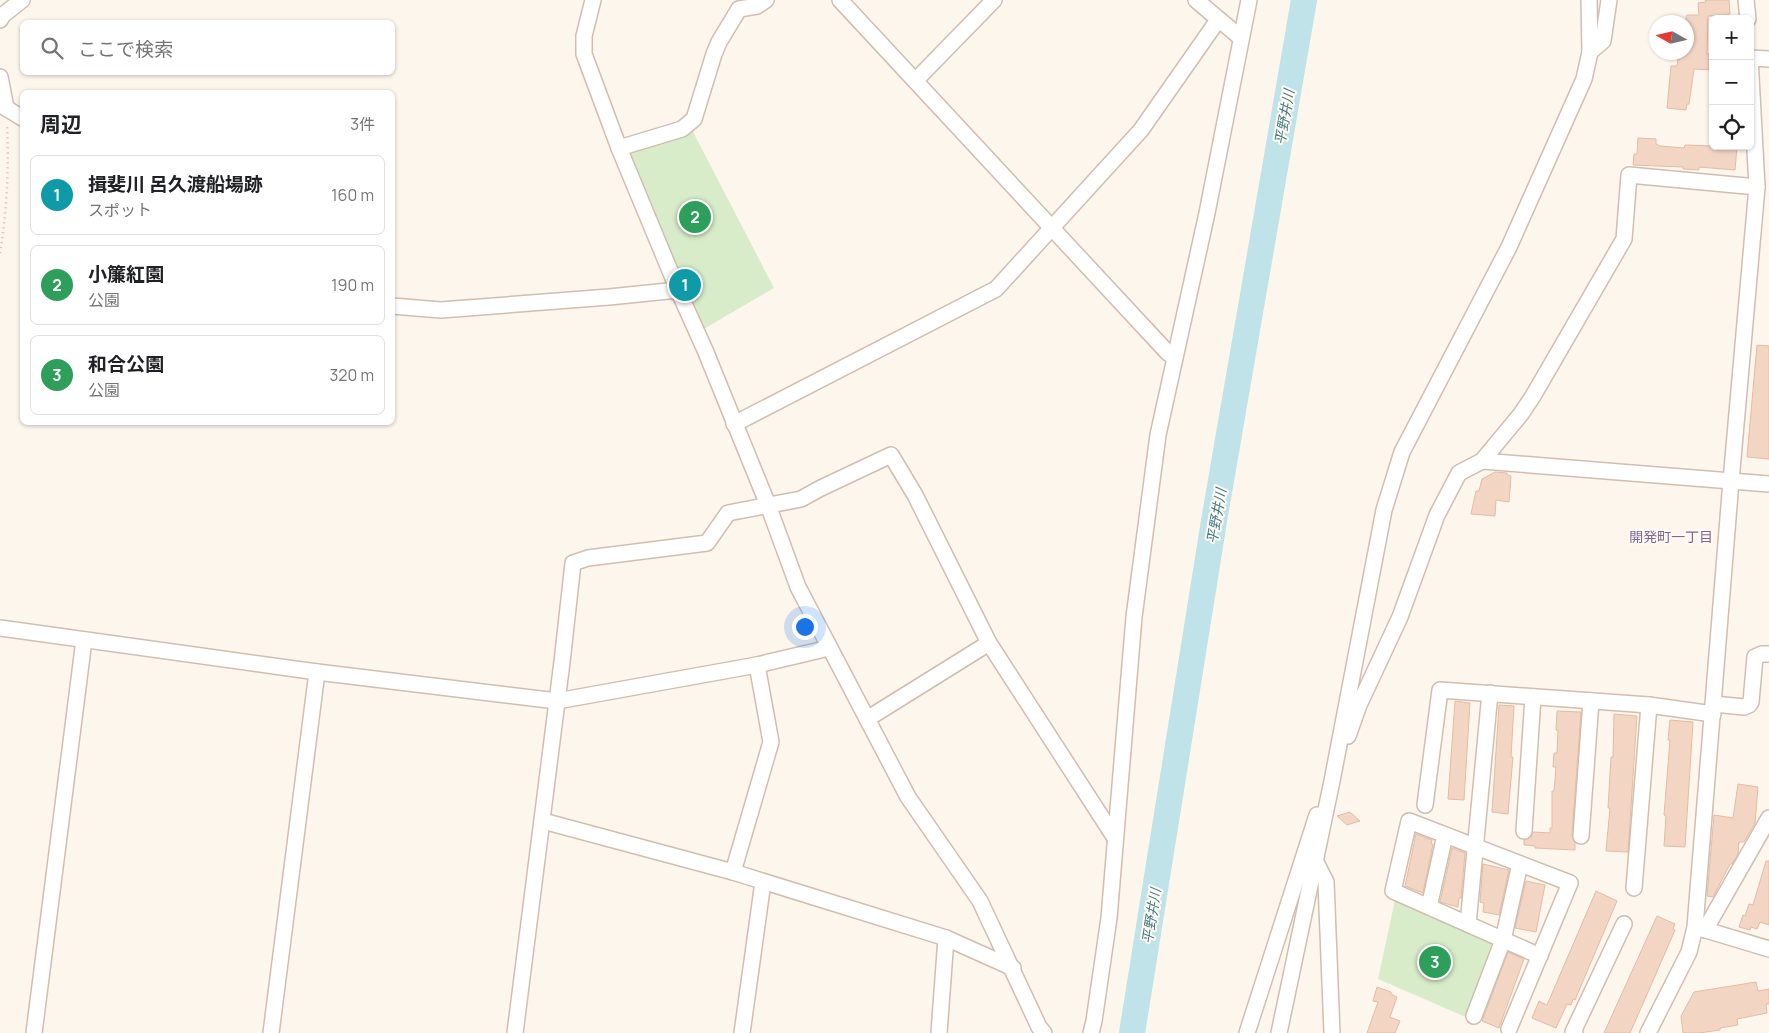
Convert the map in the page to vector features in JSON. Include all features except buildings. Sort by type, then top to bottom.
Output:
[{"type":"street","points":[[0,20],[3,15],[22,0]]},
{"type":"street","points":[[593,0],[584,36],[584,54],[619,148],[705,350],[768,505],[798,587],[908,797],[980,901],[1039,1027],[1044,1033]]},
{"type":"street","points":[[619,148],[682,129],[694,119],[716,48],[734,4],[756,6],[766,0]]},
{"type":"street","points":[[840,0],[1168,353],[1175,356]]},
{"type":"street","points":[[916,80],[994,0]]},
{"type":"street","points":[[1196,0],[1242,38]]},
{"type":"street","points":[[1091,1033],[1109,918],[1134,617],[1158,435],[1207,213],[1249,0]]},
{"type":"street","points":[[1279,1033],[1332,781],[1384,510],[1402,452],[1509,247],[1584,79],[1590,52],[1589,0]]},
{"type":"street","points":[[1590,52],[1603,41],[1609,0]]},
{"type":"street","points":[[1746,0],[1748,15]]},
{"type":"street","points":[[734,424],[996,289],[1141,130],[1218,20]]},
{"type":"street","points":[[1754,58],[1769,59]]},
{"type":"street","points":[[1700,928],[1713,709],[1731,481],[1761,185],[1750,60]]},
{"type":"street","points":[[0,77],[3,106],[20,117]]},
{"type":"street","points":[[1247,1033],[1313,823],[1332,781],[1359,705],[1400,616],[1437,515],[1459,473],[1482,461],[1521,414],[1624,239],[1629,175],[1761,185]]},
{"type":"street","points":[[395,306],[441,310],[609,298],[678,290]]},
{"type":"street","points":[[515,1033],[543,821],[573,563],[588,558],[707,543],[728,513],[801,499],[891,455],[915,495],[989,643],[1115,838]]},
{"type":"street","points":[[1482,461],[1769,484]]},
{"type":"street","points":[[0,628],[317,672],[557,701],[757,665],[829,648]]},
{"type":"street","points":[[34,1033],[84,640]]},
{"type":"street","points":[[867,719],[989,643]]},
{"type":"street","points":[[1425,805],[1440,690],[1713,709],[1744,707],[1751,702],[1755,657],[1769,654]]},
{"type":"street","points":[[733,872],[772,742],[757,665]]},
{"type":"street","points":[[270,1033],[317,672]]},
{"type":"street","points":[[1468,924],[1490,693]]},
{"type":"street","points":[[1524,831],[1533,697]]},
{"type":"street","points":[[1581,836],[1591,701]]},
{"type":"street","points":[[1634,888],[1649,705]]},
{"type":"street","points":[[1648,1033],[1700,928],[1769,818]]},
{"type":"street","points":[[543,821],[733,872],[946,938],[1013,968]]},
{"type":"street","points":[[1510,1029],[1540,956],[1570,883],[1409,821],[1392,891],[1540,956]]},
{"type":"street","points":[[1429,907],[1445,835]]},
{"type":"street","points":[[1315,860],[1326,882],[1332,1033]]},
{"type":"street","points":[[1474,1016],[1503,940],[1520,864]]},
{"type":"street","points":[[742,1033],[763,882]]},
{"type":"street","points":[[1576,1033],[1573,1032],[1624,924]]},
{"type":"street","points":[[1700,928],[1769,949]]},
{"type":"street","points":[[939,1033],[946,938]]},
{"type":"path","points":[[0,253],[4,229],[8,152],[3,106]]},
{"type":"green space","points":[[692,130],[774,288],[702,330],[625,153]]},
{"type":"green space","points":[[1395,900],[1496,944],[1468,1018],[1378,979]]},
{"type":"waterway","name":"平野井川","points":[[1132,1033],[1214,521],[1304,0]]},
{"type":"place","name":"小簾紅園","points":[[695,217]]},
{"type":"place","name":"揖斐川 呂久渡船場跡","points":[[685,285]]},
{"type":"place","name":"和合公園","points":[[1435,962]]},
{"type":"district","name":"開発町一丁目","points":[[1671,536]]}]
